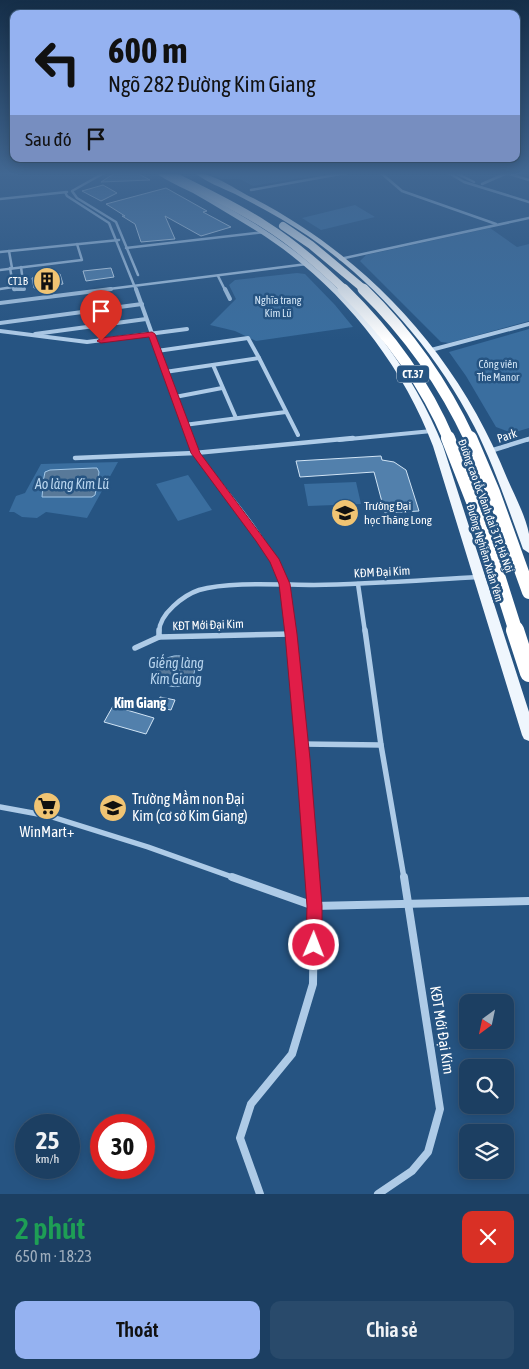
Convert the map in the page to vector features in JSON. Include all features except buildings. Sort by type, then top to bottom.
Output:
[{"type":"highway","name":"Đường cao tốc Vành đai 3 TP. Hà Nội","points":[[270,229],[279,234],[344,289],[372,317],[422,388],[446,434],[474,504],[529,673]]},
{"type":"highway","name":"Đường cao tốc Vành đai 3 TP. Hà Nội","points":[[288,229],[359,286],[388,314],[446,394],[467,432],[498,504],[529,592]]},
{"type":"main road","name":"Đường Nghiêm Xuân Yêm","points":[[260,229],[308,264],[357,312],[420,403],[433,431],[529,735]]},
{"type":"main road","points":[[300,229],[340,258],[404,316],[431,350],[460,392],[490,451],[529,549]]},
{"type":"main road","points":[[389,356],[431,350]]},
{"type":"street","points":[[111,229],[129,276],[134,281],[157,351],[195,453],[260,538],[275,561],[284,584],[302,744],[314,906],[313,984],[292,1054],[251,1104],[240,1138],[260,1194]]},
{"type":"street","points":[[119,229],[138,275]]},
{"type":"street","points":[[340,258],[479,229]]},
{"type":"street","points":[[126,248],[265,232]]},
{"type":"street","points":[[0,252],[123,239]]},
{"type":"street","points":[[0,270],[82,260],[77,244]]},
{"type":"street","points":[[9,251],[13,287]]},
{"type":"street","points":[[0,303],[308,264]]},
{"type":"street","points":[[0,289],[13,287],[14,290],[24,288],[21,267]]},
{"type":"street","points":[[129,276],[138,275]]},
{"type":"street","points":[[134,281],[138,275]]},
{"type":"street","points":[[218,276],[230,299]]},
{"type":"street","points":[[12,280],[22,278]]},
{"type":"street","points":[[0,322],[142,304]]},
{"type":"street","points":[[30,335],[146,319]]},
{"type":"street","points":[[431,350],[529,324]]},
{"type":"street","points":[[0,331],[87,342],[187,329]]},
{"type":"street","points":[[157,351],[248,338],[298,435]]},
{"type":"street","points":[[165,372],[259,358]]},
{"type":"street","points":[[212,365],[236,418]]},
{"type":"street","points":[[175,397],[222,388]]},
{"type":"street","points":[[184,425],[286,412]]},
{"type":"street","points":[[75,458],[195,453],[433,431]]},
{"type":"street","name":"Park","points":[[490,451],[529,439]]},
{"type":"street","name":"KĐM Đại Kim","points":[[284,584],[358,584],[480,577]]},
{"type":"street","name":"KĐT Mới Đại Kim","points":[[284,584],[224,586],[200,590],[186,596],[166,614],[159,625],[159,637],[291,634]]},
{"type":"street","name":"KĐT Mới Đại Kim","points":[[358,584],[381,745],[409,904],[440,1109],[428,1152],[412,1171],[378,1194]]},
{"type":"street","points":[[136,648],[159,637]]},
{"type":"street","points":[[302,744],[381,745]]},
{"type":"street","points":[[0,807],[50,816],[148,847],[314,906],[529,901]]},
{"type":"green space","points":[[487,229],[491,229],[517,247],[529,244],[529,321],[449,343],[441,342],[360,261],[366,255]]},
{"type":"green space","name":"Nghĩa trang Kim Lũ","points":[[297,273],[305,274],[353,327],[256,341],[235,331],[210,325],[236,299],[229,285],[235,280]]},
{"type":"green space","name":"Công viên The Manor","points":[[529,329],[529,428],[512,433],[496,427],[466,376],[449,352]]},
{"type":"green space","points":[[118,462],[87,518],[46,512],[37,518],[22,517],[14,512],[9,512],[16,496],[25,493],[41,464]]},
{"type":"green space","points":[[188,475],[212,510],[178,521],[156,484]]},
{"type":"green space","points":[[356,482],[361,504],[308,506],[304,484]]},
{"type":"water","name":"Ao làng Kim Lũ","points":[[97,468],[99,472],[98,481],[92,482],[91,485],[97,485],[95,495],[92,497],[42,497],[43,486],[52,485],[52,482],[43,482],[45,472],[50,470]]},
{"type":"water","name":"Giếng làng Kim Giang","points":[[174,656],[187,658],[195,668],[190,681],[178,686],[166,684],[157,674],[158,667],[162,662]]},
{"type":"place","name":"CT1B","points":[[47,281]]},
{"type":"place","name":"Trường Đại học Thăng Long","points":[[345,513]]},
{"type":"place","name":"WinMart+","points":[[47,806]]},
{"type":"place","name":"Trường Mầm non Đại Kim (cơ sở Kim Giang)","points":[[113,808]]},
{"type":"district","name":"Kim Giang","points":[[140,703]]},
{"type":"route","points":[[101,341],[152,334],[195,453],[260,538],[275,561],[284,584],[291,634],[303,759],[314,906],[314,945]]}]
